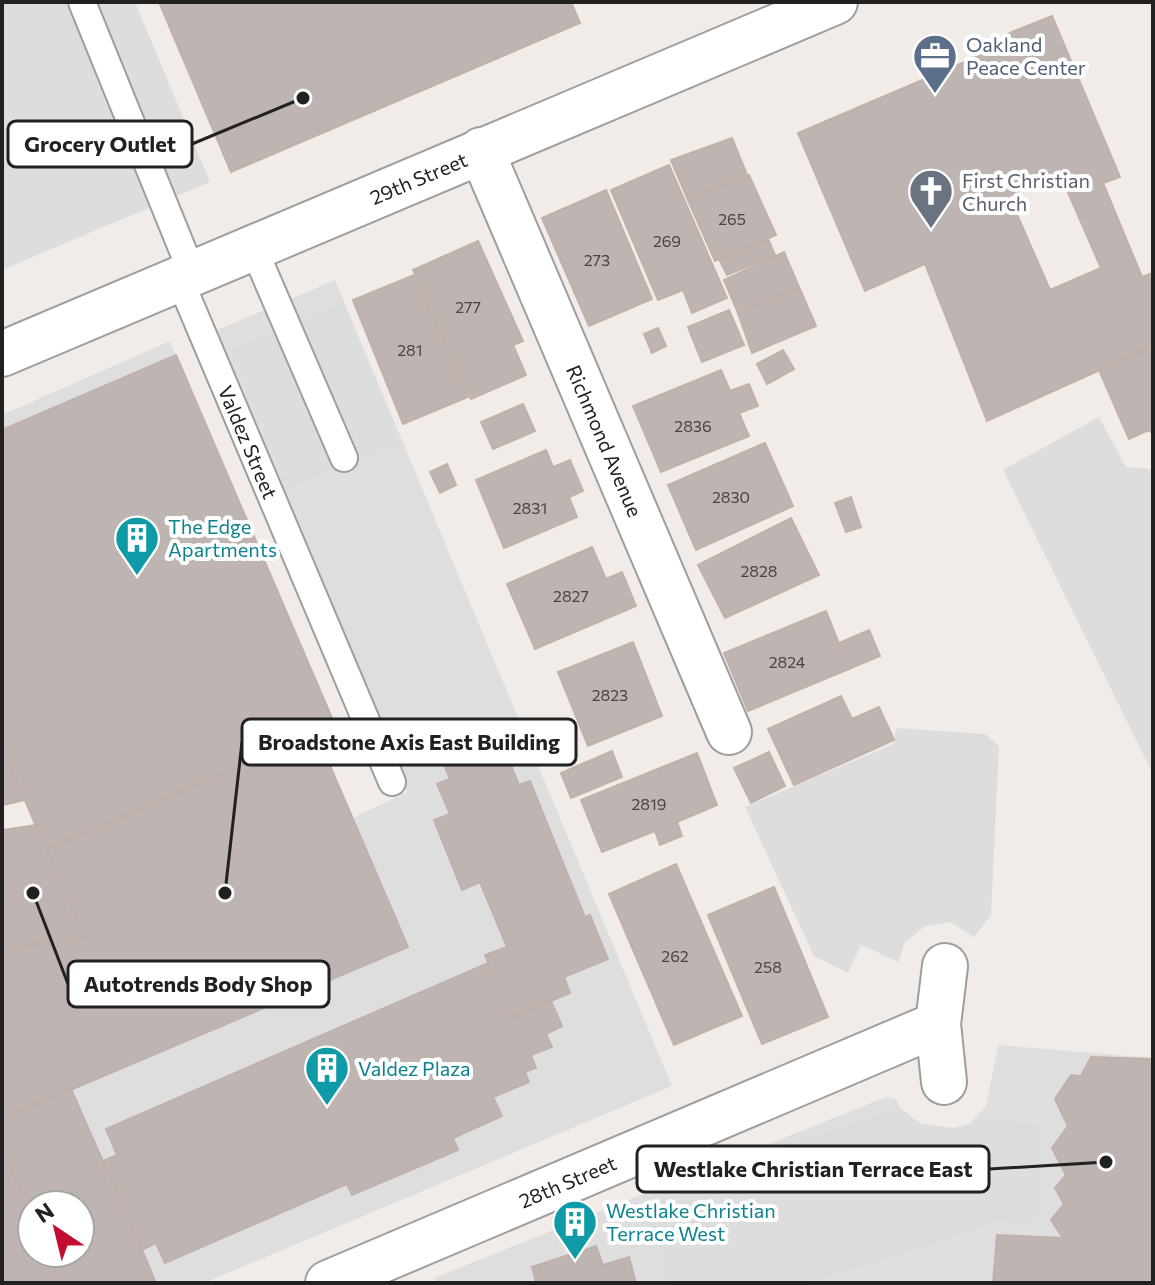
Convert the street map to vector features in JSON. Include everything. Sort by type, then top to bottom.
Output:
[{"type":"street","name":"29th Street","points":[[2,354],[835,2]]},
{"type":"street","name":"Richmond Avenue","points":[[481,150],[729,732]]},
{"type":"street","points":[[944,1082],[938,1024],[945,966]]},
{"type":"street","name":"28th Street","points":[[328,1283],[384,1272],[938,1024]]},
{"type":"lane","name":"Valdez Street","points":[[82,2],[185,276],[392,782]]},
{"type":"lane","points":[[253,247],[344,458]]},
{"type":"shaded area","points":[[2,2],[135,2],[210,182],[2,270]]},
{"type":"shaded area","points":[[335,280],[672,1086],[204,1283],[156,1283],[71,1089],[83,937],[2,746],[2,415],[170,341],[335,725],[316,734],[353,818],[407,792],[215,331]]},
{"type":"shaded area","points":[[343,303],[399,443],[289,488],[232,349]]},
{"type":"shaded area","points":[[1099,417],[1126,467],[1153,469],[1153,774],[1003,470]]},
{"type":"shaded area","points":[[896,728],[985,734],[999,746],[991,915],[974,937],[950,922],[925,926],[904,944],[899,962],[861,945],[848,973],[814,956],[745,807],[894,744]]},
{"type":"shaded area","points":[[998,1045],[1153,1058],[1153,1283],[436,1283],[434,1278],[886,1097],[896,1099],[900,1108],[921,1124],[954,1128],[969,1124],[986,1106]]},
{"type":"shaded area","points":[[900,1108],[921,1124],[953,1128],[984,1120],[1044,1125],[1036,1223],[995,1221],[933,1244],[807,1283],[669,1283],[644,1198],[705,1171]]},
{"type":"building","points":[[159,2],[571,2],[580,23],[231,172]]},
{"type":"building","name":"First Christian Church","points":[[1052,16],[1120,177],[1103,183],[1142,277],[1153,273],[1153,346],[987,421],[925,264],[865,291],[798,133],[1009,43],[1007,34]],"holes":[[[1060,174],[1101,268],[1050,290],[1009,196]]]},
{"type":"building","points":[[732,138],[747,175],[688,200],[671,160]]},
{"type":"building","points":[[669,165],[727,298],[692,313],[683,290],[658,300],[611,190]]},
{"type":"building","points":[[747,175],[776,235],[715,261],[688,200]]},
{"type":"building","points":[[606,190],[652,299],[589,326],[542,218]]},
{"type":"building","points":[[768,239],[775,255],[727,275],[719,259]]},
{"type":"building","points":[[478,241],[523,341],[513,345],[526,375],[471,399],[413,270]]},
{"type":"building","points":[[784,252],[799,287],[738,313],[724,280]]},
{"type":"building","points":[[414,275],[468,397],[403,424],[353,300]]},
{"type":"building","points":[[799,287],[816,326],[752,353],[738,313]]},
{"type":"building","points":[[729,310],[744,345],[702,362],[688,327]]},
{"type":"building","points":[[658,328],[666,346],[652,353],[644,334]]},
{"type":"building","points":[[1153,346],[1153,434],[1149,430],[1129,439],[1099,370]]},
{"type":"building","points":[[783,350],[794,369],[767,384],[757,364]]},
{"type":"building","name":"The Edge Apartments","points":[[176,355],[335,725],[46,850],[2,746],[2,430]]},
{"type":"building","points":[[721,370],[730,391],[749,384],[758,406],[739,413],[749,436],[661,472],[633,406]]},
{"type":"building","points":[[523,404],[535,431],[493,449],[481,422]]},
{"type":"building","points":[[765,443],[793,506],[696,550],[668,485]]},
{"type":"building","points":[[546,450],[553,467],[570,460],[583,491],[569,497],[577,517],[504,548],[476,480]]},
{"type":"building","points":[[447,464],[456,485],[440,493],[430,472]]},
{"type":"building","points":[[851,497],[861,527],[846,532],[835,503]]},
{"type":"building","points":[[791,518],[819,575],[725,618],[698,565]]},
{"type":"building","points":[[592,547],[606,579],[622,572],[636,606],[535,649],[507,584]]},
{"type":"building","points":[[826,611],[849,669],[748,711],[724,653]]},
{"type":"building","points":[[869,630],[880,656],[849,669],[839,643]]},
{"type":"building","points":[[633,642],[662,716],[588,746],[558,672]]},
{"type":"building","points":[[841,696],[852,719],[879,707],[894,740],[794,785],[768,729]]},
{"type":"building","name":"Valdez Plaza","points":[[495,726],[519,785],[530,781],[585,917],[590,915],[608,959],[564,977],[570,993],[511,1018],[485,955],[507,947],[480,882],[462,890],[434,820],[450,814],[437,784],[450,779],[437,749]]},
{"type":"building","points":[[316,733],[408,947],[2,1119],[2,949],[84,937],[46,850]]},
{"type":"building","points":[[2,746],[25,800],[2,805]]},
{"type":"building","points":[[612,751],[622,777],[571,798],[561,773]]},
{"type":"building","points":[[769,752],[785,786],[751,803],[734,768]]},
{"type":"building","points":[[697,753],[717,805],[677,822],[682,836],[660,845],[655,831],[602,852],[581,800]]},
{"type":"building","points":[[36,825],[84,937],[2,949],[2,830]]},
{"type":"building","points":[[676,864],[742,1016],[674,1045],[609,894]]},
{"type":"building","points":[[774,887],[828,1017],[762,1044],[708,915]]},
{"type":"building","name":"Valdez Plaza","points":[[488,963],[511,1018],[551,1001],[562,1026],[546,1034],[552,1047],[531,1055],[536,1068],[525,1072],[529,1082],[493,1097],[502,1116],[453,1138],[458,1150],[352,1195],[347,1184],[165,1263],[156,1243],[142,1250],[103,1161],[117,1155],[106,1129]]},
{"type":"building","points":[[1091,1057],[1152,1059],[1153,1062],[1153,1283],[993,1283],[997,1235],[1063,1238],[1051,1220],[1064,1204],[1055,1188],[1066,1175],[1052,1148],[1068,1126],[1055,1099],[1071,1075],[1081,1076]]},
{"type":"building","points":[[71,1089],[156,1283],[61,1283],[55,1269],[96,1269],[96,1189],[20,1189],[2,1148],[2,1119]]},
{"type":"building","points":[[2,1148],[12,1171],[2,1173]]},
{"type":"building","points":[[12,1171],[20,1189],[16,1189],[16,1269],[55,1269],[61,1283],[2,1283],[2,1173]]},
{"type":"building","name":"Westlake Christian Terrace West","points":[[596,1246],[603,1265],[629,1257],[636,1283],[536,1283],[532,1267]]},
{"type":"place","name":"Oakland Peace Center","points":[[935,95]]},
{"type":"place","name":"Grocery Outlet","points":[[303,98]]},
{"type":"place","name":"First Christian Church","points":[[931,230]]},
{"type":"place","name":"The Edge Apartments","points":[[137,577]]},
{"type":"place","name":"Autotrends Body Shop","points":[[33,893]]},
{"type":"place","name":"Broadstone Axis East Building","points":[[225,893]]},
{"type":"place","name":"Valdez Plaza","points":[[327,1107]]},
{"type":"place","name":"Westlake Christian Terrace East","points":[[1106,1162]]},
{"type":"place","name":"Westlake Christian Terrace West","points":[[575,1261]]}]
